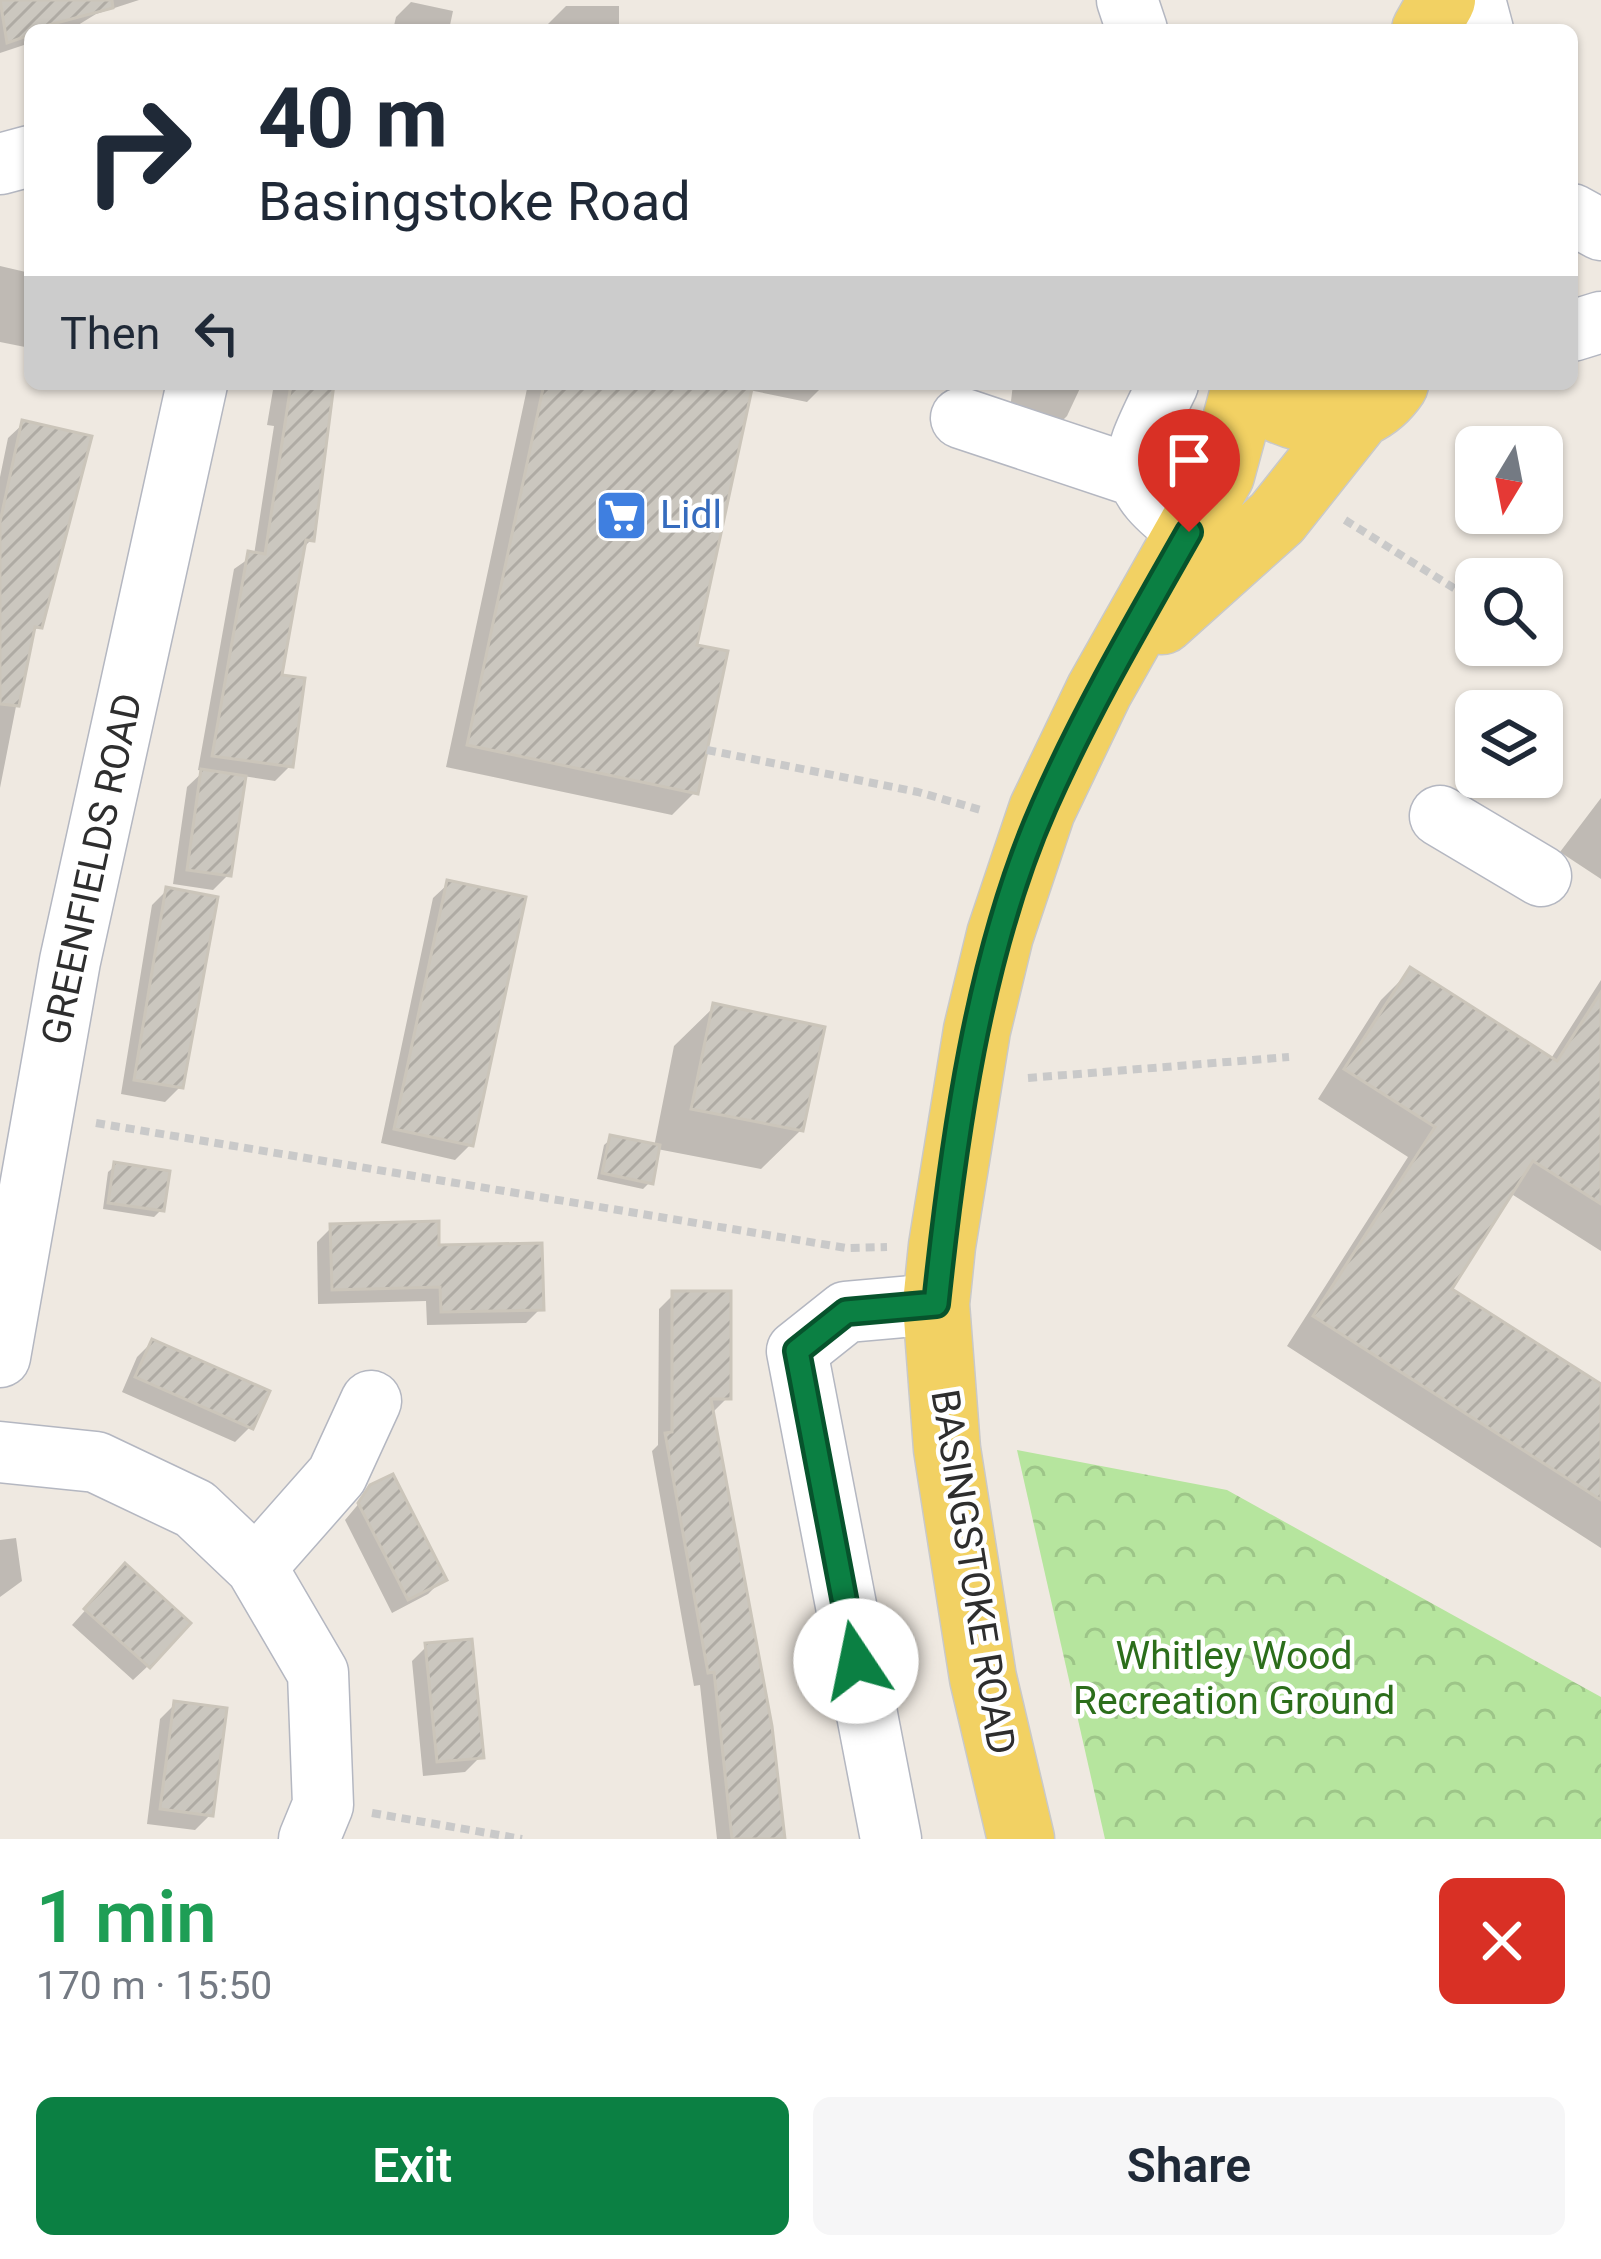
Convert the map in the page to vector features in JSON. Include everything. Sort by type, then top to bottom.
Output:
[{"type":"main road","name":"BASINGSTOKE ROAD","points":[[1021,1839],[973,1613],[947,1448],[939,1275],[977,1030],[1000,934],[1042,809],[1099,691],[1221,476],[1244,390]]},
{"type":"main road","points":[[1251,390],[1281,411],[1320,423],[1392,393]]},
{"type":"main road","name":"BASINGSTOKE ROAD","points":[[1099,691],[1187,592],[1277,518],[1392,393]]},
{"type":"street","name":"GREENFIELDS ROAD","points":[[0,1358],[38,1129],[196,390]]},
{"type":"street","points":[[1165,390],[1147,428],[1136,476],[1148,502],[1189,532]]},
{"type":"street","points":[[961,418],[1136,476]]},
{"type":"street","points":[[1440,816],[1541,876]]},
{"type":"street","points":[[891,1839],[797,1351],[846,1312],[939,1275]]},
{"type":"street","points":[[256,1568],[337,1475],[371,1401]]},
{"type":"street","points":[[0,1452],[96,1462],[195,1509],[256,1568],[318,1673],[316,1822]]},
{"type":"path","points":[[1334,512],[1455,589]]},
{"type":"path","points":[[707,750],[918,792],[983,811]]},
{"type":"path","points":[[1018,1096],[1022,1078],[1289,1058]]},
{"type":"path","points":[[38,1129],[77,1120],[847,1248],[939,1275]]},
{"type":"path","points":[[316,1822],[522,1839]]},
{"type":"green space","name":"Whitley Wood Recreation Ground","points":[[1017,1450],[1227,1490],[1601,1697],[1601,1839],[1105,1839]]},
{"type":"building","points":[[0,0],[112,0],[113,8],[53,24],[24,24],[24,37],[7,43]]},
{"type":"building","points":[[290,390],[333,390],[314,541],[306,540],[282,675],[305,678],[293,767],[212,756],[248,551],[265,554]]},
{"type":"building","name":"Lidl","points":[[543,390],[752,390],[697,645],[728,651],[698,794],[467,745]]},
{"type":"building","points":[[22,420],[92,436],[42,628],[35,627],[19,706],[0,704],[0,522]]},
{"type":"building","points":[[201,769],[246,776],[231,876],[187,870]]},
{"type":"building","points":[[447,880],[526,897],[473,1146],[394,1129]]},
{"type":"building","points":[[166,887],[218,897],[183,1088],[134,1080]]},
{"type":"building","points":[[1410,967],[1557,1061],[1601,992],[1601,1204],[1533,1161],[1452,1289],[1601,1384],[1601,1500],[1313,1316],[1435,1127],[1344,1069]]},
{"type":"building","points":[[713,1003],[825,1027],[803,1131],[691,1109]]},
{"type":"building","points":[[610,1135],[660,1145],[653,1184],[602,1173]]},
{"type":"building","points":[[114,1162],[170,1171],[164,1211],[108,1203]]},
{"type":"building","points":[[439,1221],[439,1245],[542,1243],[544,1310],[441,1312],[440,1287],[332,1290],[330,1224]]},
{"type":"building","points":[[672,1291],[731,1291],[731,1399],[711,1399],[772,1726],[785,1839],[732,1839],[714,1672],[708,1673],[665,1433],[672,1432]]},
{"type":"building","points":[[152,1339],[270,1391],[253,1429],[135,1377]]},
{"type":"building","points":[[393,1474],[447,1580],[408,1600],[358,1503],[370,1485]]},
{"type":"building","points":[[125,1563],[191,1623],[150,1668],[84,1609]]},
{"type":"building","points":[[472,1639],[484,1758],[437,1762],[425,1643]]},
{"type":"building","points":[[174,1701],[227,1708],[213,1816],[160,1809]]},
{"type":"place","name":"Lidl","points":[[621,515]]},
{"type":"route","points":[[856,1661],[797,1351],[846,1312],[936,1304],[977,1030],[1000,934],[1042,809],[1099,691],[1189,532]]}]
